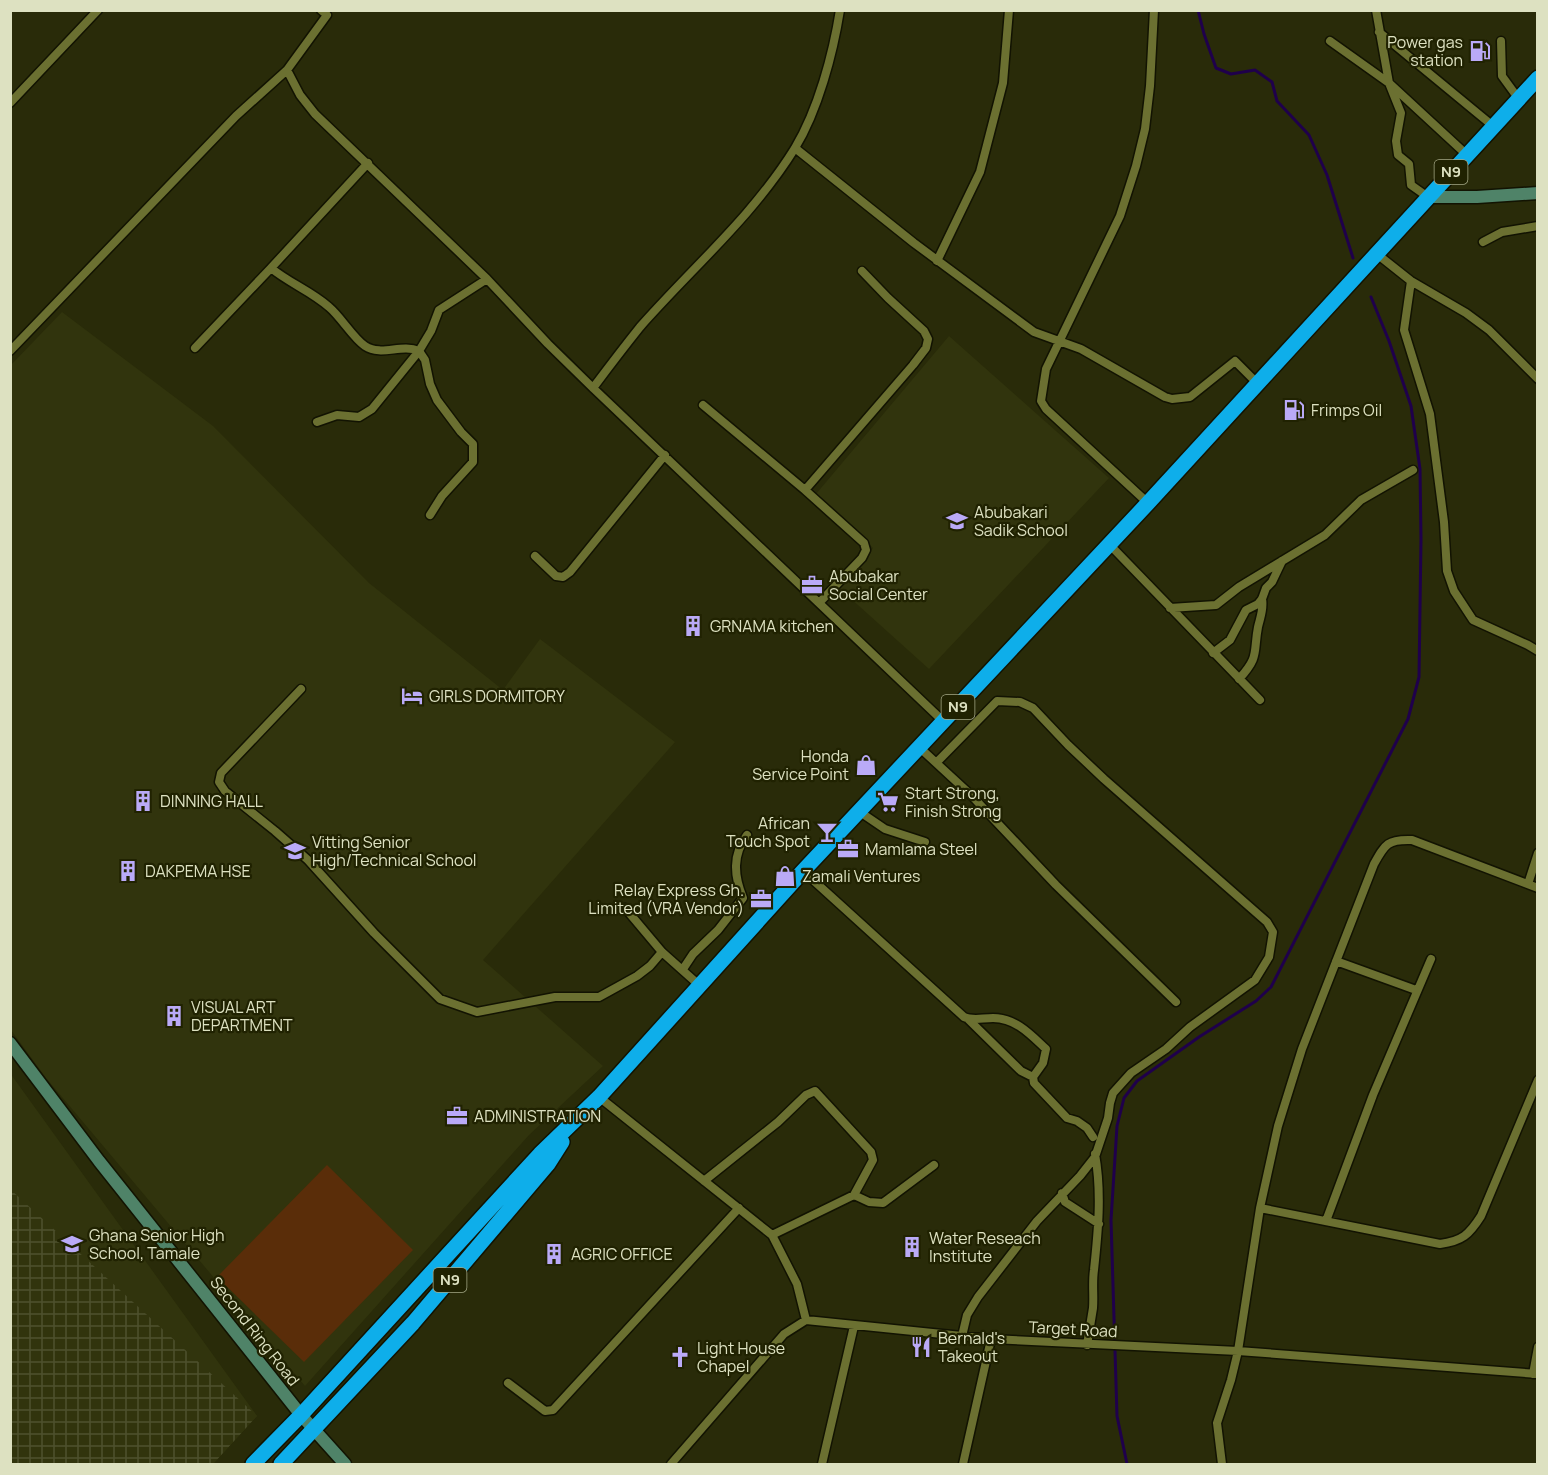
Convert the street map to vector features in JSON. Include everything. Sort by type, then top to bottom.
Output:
[{"type":"highway","name":"N9","points":[[254,1464],[301,1416],[540,1154],[599,1097],[803,871],[1148,503],[1538,78]]},
{"type":"highway","name":"N9","points":[[281,1464],[348,1394],[466,1261],[548,1164],[575,1122]]},
{"type":"street","points":[[10,103],[99,10]]},
{"type":"street","points":[[592,388],[641,327],[758,200],[795,148],[819,91],[840,10]]},
{"type":"street","points":[[937,261],[980,172],[1003,83],[1009,10]]},
{"type":"street","points":[[1148,503],[1046,409],[1041,400],[1046,369],[1120,216],[1136,166],[1145,129],[1149,97],[1154,10]]},
{"type":"street","points":[[1376,10],[1378,32],[1389,83],[1401,113],[1396,141],[1398,155],[1408,164],[1411,185],[1428,197],[1477,198],[1538,194]]},
{"type":"street","points":[[10,351],[236,116],[287,70],[326,12]]},
{"type":"street","points":[[1378,32],[1493,126]]},
{"type":"street","points":[[1330,41],[1389,83],[1467,155]]},
{"type":"street","points":[[1502,41],[1502,76],[1518,98]]},
{"type":"street","points":[[287,70],[300,94],[315,114],[487,279],[592,388],[944,722]]},
{"type":"street","points":[[795,148],[937,261],[1034,332],[1099,358],[1151,390],[1172,399],[1190,397],[1235,361],[1257,383]]},
{"type":"street","points":[[195,348],[368,163]]},
{"type":"street","points":[[1483,242],[1502,232],[1538,226]]},
{"type":"street","points":[[1377,254],[1412,280],[1489,330],[1538,379]]},
{"type":"street","points":[[271,268],[283,278],[302,287],[329,308],[364,346],[375,350],[390,351],[410,347],[419,351],[425,360],[430,384],[437,400],[460,432],[473,444],[474,456],[473,462],[456,478],[430,515]]},
{"type":"street","points":[[805,490],[926,348],[928,339],[924,331],[862,271]]},
{"type":"street","points":[[317,422],[337,415],[359,417],[372,409],[419,351],[431,331],[439,310],[487,279]]},
{"type":"street","points":[[1412,280],[1404,330],[1430,414],[1444,522],[1447,571],[1454,591],[1473,620],[1538,651]]},
{"type":"street","points":[[703,405],[805,490],[864,543],[866,550],[862,558],[819,603]]},
{"type":"street","points":[[534,556],[556,576],[562,577],[570,572],[665,455]]},
{"type":"street","points":[[1170,608],[1216,605],[1239,587],[1325,535],[1361,500],[1413,470]]},
{"type":"street","points":[[1109,544],[1260,700]]},
{"type":"street","points":[[1214,652],[1230,640],[1246,610],[1258,604],[1262,599],[1282,560]]},
{"type":"street","points":[[1239,679],[1249,668],[1256,653],[1262,599]]},
{"type":"street","points":[[301,689],[221,773],[219,782],[225,791],[308,860],[390,950],[440,999],[477,1012],[555,997],[599,997],[637,976],[662,952]]},
{"type":"street","points":[[937,762],[997,701],[1020,702],[1034,708],[1104,779],[1268,922],[1273,932],[1269,957],[1255,980],[1190,1028],[1166,1049],[1131,1073],[1113,1093],[1108,1118],[1095,1157],[1037,1221],[978,1297],[967,1316],[962,1336]]},
{"type":"street","points":[[920,748],[937,762],[1056,885],[1176,1002]]},
{"type":"street","points":[[860,812],[885,829],[925,842]]},
{"type":"street","points":[[682,969],[693,954],[718,930],[743,898],[736,882],[736,858],[740,845],[747,835]]},
{"type":"street","points":[[1222,1464],[1217,1423],[1238,1351],[1260,1208],[1278,1126],[1302,1049],[1374,864],[1383,847],[1397,839],[1412,840],[1538,888]]},
{"type":"street","points":[[1528,884],[1538,853]]},
{"type":"street","points":[[803,871],[968,1019],[1021,1071],[1033,1077]]},
{"type":"street","points":[[625,908],[662,952],[699,985]]},
{"type":"street","points":[[1326,1221],[1373,1095],[1431,959]]},
{"type":"street","points":[[1336,961],[1416,990]]},
{"type":"street","points":[[968,1019],[1002,1018],[1028,1032],[1046,1050],[1043,1064],[1033,1077],[1034,1083],[1067,1118],[1087,1128],[1093,1137]]},
{"type":"street","name":"Second Ring Road","points":[[10,1043],[99,1161],[301,1416],[345,1464]]},
{"type":"street","points":[[1260,1208],[1440,1244],[1456,1242],[1471,1232],[1480,1216],[1538,1080]]},
{"type":"street","points":[[704,1181],[778,1122],[806,1095],[815,1091],[871,1152],[873,1160],[854,1195],[772,1235]]},
{"type":"street","points":[[599,1097],[772,1235],[797,1284],[806,1320],[784,1334],[671,1464]]},
{"type":"street","points":[[1090,1345],[1099,1224],[1099,1174],[1093,1137],[1096,1128],[1108,1118]]},
{"type":"street","points":[[854,1195],[869,1202],[883,1203],[934,1165]]},
{"type":"street","points":[[1062,1193],[1065,1202],[1099,1224]]},
{"type":"street","points":[[508,1383],[545,1411],[553,1410],[739,1208]]},
{"type":"street","name":"Target Road","points":[[806,1320],[992,1339],[1238,1351],[1535,1374]]},
{"type":"street","points":[[822,1464],[854,1326]]},
{"type":"street","points":[[963,1464],[992,1339]]},
{"type":"street","points":[[1535,1374],[1538,1347]]},
{"type":"shaded area","name":"Vitting Senior High/Technical School","points":[[62,312],[213,426],[369,583],[503,690],[540,639],[675,742],[483,960],[603,1066],[529,1135],[305,1386],[46,1078],[11,1030],[10,366]]},
{"type":"shaded area","name":"Abubakari Sadik School","points":[[949,336],[1109,478],[929,669],[839,588],[873,548],[816,494]]},
{"type":"shaded area","name":"Ghana Senior High School, Tamale","points":[[10,1073],[257,1416],[213,1464],[11,1464]]},
{"type":"shaded area","points":[[327,1165],[413,1250],[304,1362],[217,1277]]},
{"type":"shaded area","name":"Ghana Senior High School, Tamale","points":[[10,1189],[257,1416],[213,1464],[11,1464]]},
{"type":"waterway","points":[[1198,10],[1216,68],[1231,74],[1255,70],[1272,82],[1277,101],[1309,135],[1327,175],[1353,258]]},
{"type":"waterway","points":[[1127,1464],[1117,1416],[1111,1220],[1117,1126],[1124,1098],[1137,1081],[1199,1037],[1256,1001],[1271,987],[1408,719],[1419,677],[1420,469],[1411,406],[1371,297]]},
{"type":"place","name":"Power gas station","points":[[1480,51]]},
{"type":"place","name":"Frimps Oil","points":[[1294,410]]},
{"type":"place","name":"Abubakari Sadik School","points":[[957,521]]},
{"type":"place","name":"Abubakar Social Center","points":[[812,585]]},
{"type":"place","name":"GRNAMA kitchen","points":[[693,626]]},
{"type":"place","name":"GIRLS DORMITORY","points":[[412,696]]},
{"type":"place","name":"Honda Service Point","points":[[866,765]]},
{"type":"place","name":"DINNING HALL","points":[[143,801]]},
{"type":"place","name":"Start Strong, Finish Strong","points":[[888,802]]},
{"type":"place","name":"African Touch Spot","points":[[827,832]]},
{"type":"place","name":"Mamlama Steel","points":[[848,849]]},
{"type":"place","name":"Vitting Senior High/Technical School","points":[[295,851]]},
{"type":"place","name":"DAKPEMA HSE","points":[[128,871]]},
{"type":"place","name":"Zamali Ventures","points":[[785,876]]},
{"type":"place","name":"Relay Express Gh. Limited (VRA Vendor)","points":[[761,899]]},
{"type":"place","name":"VISUAL ART DEPARTMENT","points":[[174,1016]]},
{"type":"place","name":"ADMINISTRATION","points":[[457,1116]]},
{"type":"place","name":"Ghana Senior High School, Tamale","points":[[72,1244]]},
{"type":"place","name":"Water Reseach Institute","points":[[912,1247]]},
{"type":"place","name":"AGRIC OFFICE","points":[[554,1254]]},
{"type":"place","name":"Bernald's Takeout","points":[[921,1347]]},
{"type":"place","name":"Light House Chapel","points":[[680,1357]]}]
